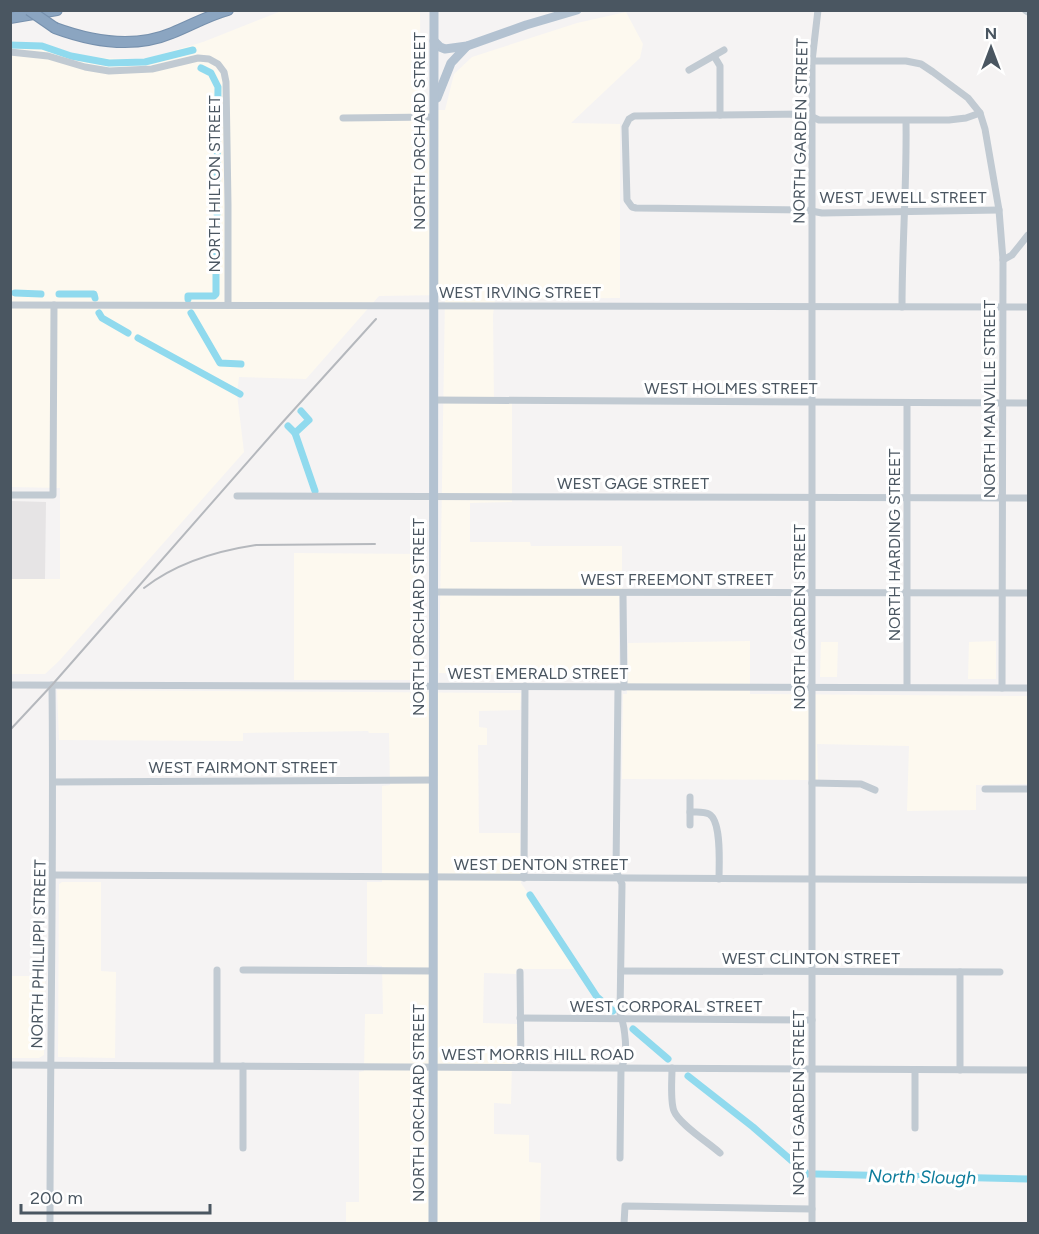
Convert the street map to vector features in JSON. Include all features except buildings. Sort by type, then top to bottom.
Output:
[{"type":"highway","points":[[29,10],[55,28],[78,37],[117,43],[144,41],[170,35],[228,10]]},
{"type":"highway","points":[[10,18],[57,10]]},
{"type":"main road","points":[[434,41],[445,49],[467,46],[577,10]]},
{"type":"main road","name":"NORTH ORCHARD STREET","points":[[433,1224],[434,11]]},
{"type":"main road","points":[[434,106],[451,63],[467,46]]},
{"type":"street","name":"NORTH GARDEN STREET","points":[[812,1224],[811,210],[812,61],[818,10]]},
{"type":"street","points":[[689,70],[724,50]]},
{"type":"street","name":"NORTH HILTON STREET","points":[[10,52],[48,56],[85,68],[109,71],[152,69],[198,58],[208,59],[218,64],[224,72],[226,82],[228,305]]},
{"type":"street","points":[[714,56],[720,66],[720,114],[806,114],[819,120],[906,121],[966,118],[980,113],[968,98],[921,64],[906,61],[812,61]]},
{"type":"street","name":"NORTH MANVILLE STREET","points":[[980,113],[985,129],[999,210],[1003,260],[1002,688]]},
{"type":"street","name":"WEST JEWELL STREET","points":[[720,114],[634,116],[629,119],[625,127],[628,204],[636,208],[811,210],[822,213],[999,210]]},
{"type":"street","points":[[343,118],[434,117]]},
{"type":"street","points":[[902,307],[907,165],[906,121]]},
{"type":"street","points":[[1003,260],[1012,255],[1029,236]]},
{"type":"street","name":"WEST IRVING STREET","points":[[10,304],[1029,307]]},
{"type":"street","points":[[10,495],[53,495],[54,305]]},
{"type":"street","name":"WEST HOLMES STREET","points":[[434,400],[1029,403]]},
{"type":"street","name":"NORTH HARDING STREET","points":[[907,687],[908,403]]},
{"type":"street","name":"WEST GAGE STREET","points":[[237,496],[1029,498]]},
{"type":"street","name":"WEST FREEMONT STREET","points":[[433,592],[1029,593]]},
{"type":"street","points":[[620,1158],[621,1068],[624,1062],[625,1026],[620,1013],[622,884],[616,871],[623,593]]},
{"type":"street","name":"WEST EMERALD STREET","points":[[10,685],[1029,688]]},
{"type":"street","name":"NORTH PHILLIPPI STREET","points":[[50,1224],[52,685]]},
{"type":"street","points":[[524,878],[525,686]]},
{"type":"street","name":"WEST FAIRMONT STREET","points":[[53,782],[433,780]]},
{"type":"street","points":[[812,783],[861,784],[874,790]]},
{"type":"street","points":[[986,789],[1029,789]]},
{"type":"street","points":[[690,797],[690,825]]},
{"type":"street","points":[[690,812],[703,812],[715,819],[719,845],[719,879]]},
{"type":"street","name":"WEST DENTON STREET","points":[[53,875],[1029,880]]},
{"type":"street","points":[[217,970],[217,1065]]},
{"type":"street","points":[[243,970],[433,971]]},
{"type":"street","name":"WEST CLINTON STREET","points":[[621,971],[1000,972]]},
{"type":"street","points":[[520,972],[520,1067]]},
{"type":"street","points":[[960,972],[960,1070]]},
{"type":"street","name":"WEST CORPORAL STREET","points":[[520,1018],[812,1020]]},
{"type":"street","name":"WEST MORRIS HILL ROAD","points":[[10,1065],[1029,1070]]},
{"type":"street","points":[[243,1066],[243,1148]]},
{"type":"street","points":[[672,1068],[674,1112],[683,1123],[720,1153]]},
{"type":"street","points":[[915,1070],[915,1128]]},
{"type":"street","points":[[624,1224],[625,1206],[812,1209]]},
{"type":"shaded area","points":[[284,10],[420,11],[421,110],[445,110],[454,74],[472,57],[577,23],[626,12],[643,44],[640,58],[571,123],[620,124],[620,298],[495,299],[493,315],[494,402],[512,403],[512,502],[470,503],[470,542],[530,542],[531,546],[622,546],[622,589],[619,589],[619,679],[439,673],[445,295],[379,296],[306,379],[239,377],[237,394],[244,452],[59,661],[45,674],[11,674],[11,579],[60,579],[60,488],[11,487],[11,41],[42,44],[85,57],[142,60],[203,42]]},
{"type":"shaded area","points":[[11,501],[46,502],[45,579],[11,579]]},
{"type":"shaded area","points":[[294,553],[423,554],[423,680],[294,680]]},
{"type":"shaded area","points":[[750,641],[750,694],[1028,696],[1028,784],[976,785],[976,810],[907,811],[909,746],[817,744],[818,780],[622,779],[623,694],[627,694],[628,643]]},
{"type":"shaded area","points":[[996,641],[996,679],[968,679],[969,642]]},
{"type":"shaded area","points":[[821,642],[838,642],[837,677],[820,677]]},
{"type":"shaded area","points":[[57,690],[521,693],[520,710],[479,711],[479,727],[487,728],[487,745],[478,745],[479,833],[520,833],[521,883],[580,969],[516,969],[516,974],[484,973],[483,1023],[517,1024],[516,1062],[512,1062],[511,1104],[494,1103],[494,1134],[529,1135],[529,1162],[541,1163],[540,1223],[346,1223],[346,1202],[359,1202],[359,1072],[364,1071],[365,1014],[383,1014],[382,966],[367,965],[367,882],[382,882],[382,786],[390,785],[389,733],[369,733],[368,731],[243,733],[243,741],[59,740]]},
{"type":"shaded area","points":[[62,882],[101,882],[101,971],[116,972],[115,1058],[58,1057],[59,884]]},
{"type":"shaded area","points":[[11,976],[45,976],[44,1055],[39,1058],[11,1058]]},
{"type":"waterway","points":[[10,45],[42,46],[71,56],[109,63],[145,62],[193,50]]},
{"type":"waterway","points":[[201,68],[211,73],[218,87],[217,180]]},
{"type":"waterway","points":[[217,209],[217,214]]},
{"type":"waterway","points":[[216,260],[217,225]]},
{"type":"waterway","points":[[188,299],[188,296],[214,296],[216,294],[216,272]]},
{"type":"waterway","name":"North Slough","points":[[15,293],[41,294]]},
{"type":"waterway","name":"North Slough","points":[[59,294],[94,294],[95,298]]},
{"type":"waterway","name":"North Slough","points":[[99,313],[102,318],[128,333]]},
{"type":"waterway","points":[[191,313],[220,363],[241,364]]},
{"type":"waterway","name":"North Slough","points":[[138,338],[240,394]]},
{"type":"waterway","points":[[295,433],[309,420],[301,411]]},
{"type":"waterway","name":"North Slough","points":[[288,426],[295,433],[315,491]]},
{"type":"waterway","name":"North Slough","points":[[530,895],[597,997],[613,1011]]},
{"type":"waterway","name":"North Slough","points":[[633,1029],[668,1059]]},
{"type":"waterway","name":"North Slough","points":[[688,1076],[753,1127],[807,1174]]},
{"type":"waterway","name":"North Slough","points":[[816,1174],[1028,1179]]},
{"type":"railway","points":[[10,730],[376,319]]},
{"type":"railway","points":[[144,588],[156,579],[197,559],[256,545],[375,544]]}]
